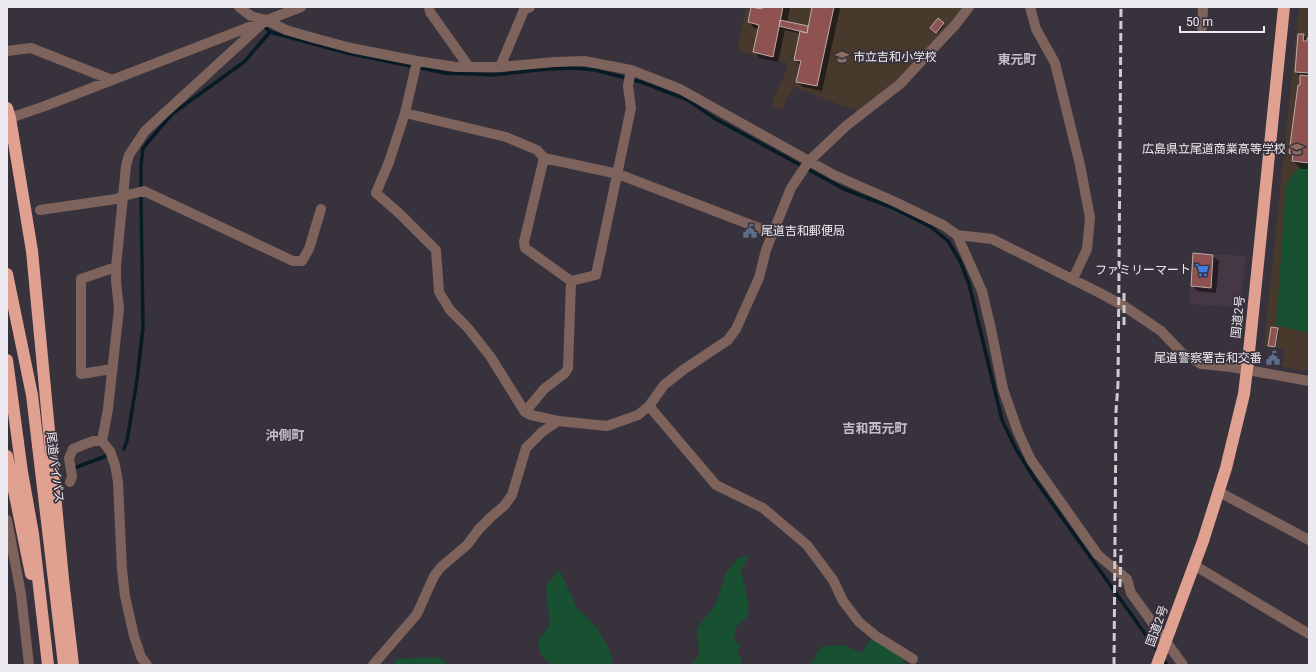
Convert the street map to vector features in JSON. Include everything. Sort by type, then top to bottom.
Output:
[{"type":"highway","name":"国道2号","points":[[1157,665],[1166,644],[1219,492],[1238,419],[1247,370],[1284,7]]},
{"type":"highway","points":[[8,115],[32,251],[63,580],[73,665]]},
{"type":"highway","name":"尾道バイパス","points":[[7,274],[32,395],[64,665]]},
{"type":"highway","points":[[7,360],[22,472],[33,534],[48,665]]},
{"type":"highway","points":[[7,456],[46,648]]},
{"type":"street","points":[[239,7],[251,16],[266,20],[286,30],[351,48],[417,61],[456,67],[500,67],[584,61],[631,70],[680,89],[742,125],[834,175],[943,225],[958,235],[992,239],[1073,279],[1124,306],[1161,331],[1181,352],[1201,364],[1247,370],[1309,381]]},
{"type":"street","points":[[8,115],[45,106],[247,31],[266,20],[301,7]]},
{"type":"street","points":[[429,7],[430,12],[469,67]]},
{"type":"street","points":[[500,67],[524,10],[530,7]]},
{"type":"street","points":[[417,61],[405,114],[389,162],[376,193],[400,214],[436,250],[439,292],[450,310],[467,327],[490,356],[525,412],[531,415],[558,421],[607,426],[638,415],[649,406],[664,385],[682,370],[728,340],[736,329],[759,278],[772,233],[791,188],[809,161],[846,126],[900,84],[956,24],[969,7]]},
{"type":"street","points":[[1030,7],[1036,29],[1055,63],[1080,165],[1090,218],[1087,249],[1073,279]]},
{"type":"street","points":[[1202,28],[1203,7]]},
{"type":"street","points":[[147,665],[141,657],[134,636],[125,596],[122,570],[118,482],[115,465],[110,451],[102,441],[108,409],[119,309],[116,267],[126,166],[129,155],[145,131],[247,31]]},
{"type":"street","points":[[7,51],[31,48],[112,80]]},
{"type":"street","points":[[544,158],[524,242],[525,248],[571,281],[596,275],[631,108],[628,86],[631,70]]},
{"type":"street","points":[[405,114],[506,137],[537,150],[544,158],[618,174],[772,233]]},
{"type":"street","points":[[40,210],[116,199],[122,196],[144,191],[293,261],[302,261],[309,249],[320,209]]},
{"type":"street","points":[[958,235],[982,292],[991,329],[1002,389],[1018,432],[1031,460],[1098,554],[1127,579],[1131,593],[1166,644],[1184,665]]},
{"type":"street","points":[[112,369],[81,374],[81,279],[116,267]]},
{"type":"street","points":[[525,412],[544,389],[565,373],[568,368],[571,281]]},
{"type":"street","points":[[649,406],[716,485],[763,508],[807,546],[833,580],[843,601],[859,622],[876,636],[912,659]]},
{"type":"street","points":[[373,665],[417,614],[434,576],[441,567],[467,545],[492,516],[504,506],[512,495],[526,448],[542,432],[558,421]]},
{"type":"street","points":[[70,482],[72,477],[69,458],[73,449],[93,441],[102,441]]},
{"type":"street","points":[[1219,492],[1309,540]]},
{"type":"street","points":[[7,520],[21,594],[29,665]]},
{"type":"street","points":[[1194,564],[1309,634]]},
{"type":"shaded area","name":"市立吉和小学校","points":[[746,7],[964,7],[944,32],[898,81],[860,112],[793,87],[782,110],[771,105],[788,67],[786,62],[741,52],[738,46]]},
{"type":"shaded area","name":"広島県立尾道商業高等学校","points":[[1299,7],[1309,7],[1309,372],[1282,366],[1285,349],[1264,346]]},
{"type":"shaded area","points":[[1193,253],[1246,256],[1240,307],[1189,304]]},
{"type":"green space","points":[[1304,165],[1309,165],[1309,333],[1276,325],[1286,187],[1292,174]]},
{"type":"green space","points":[[749,555],[741,571],[749,606],[747,617],[736,627],[734,640],[741,645],[737,654],[742,659],[740,665],[691,665],[699,654],[697,629],[716,603],[726,573],[738,558]]},
{"type":"green space","points":[[559,569],[577,608],[597,628],[610,651],[613,665],[552,665],[541,655],[538,641],[550,624],[546,586]]},
{"type":"green space","points":[[871,639],[879,644],[904,653],[903,665],[810,665],[822,646],[844,645],[861,653]]},
{"type":"green space","points":[[441,658],[448,665],[393,665],[396,659]]},
{"type":"building","points":[[751,7],[762,9],[763,7],[783,7],[773,57],[753,52],[759,25],[748,22]]},
{"type":"building","points":[[812,7],[834,7],[817,86],[796,82],[801,61],[794,60],[800,31],[807,33]]},
{"type":"building","points":[[938,18],[944,23],[936,33],[930,28]]},
{"type":"building","points":[[780,20],[808,26],[807,33],[779,26]]},
{"type":"building","points":[[1298,34],[1304,34],[1303,41],[1307,41],[1307,38],[1309,38],[1309,73],[1295,72]]},
{"type":"building","points":[[1300,75],[1309,76],[1309,163],[1292,161],[1293,154],[1289,153],[1298,85],[1300,85]]},
{"type":"building","name":"ファミリーマート","points":[[1193,253],[1213,255],[1211,288],[1191,286]]},
{"type":"building","points":[[1271,327],[1278,328],[1275,347],[1268,346]]},
{"type":"waterway","points":[[263,25],[270,32],[347,53],[445,73],[493,75],[548,69],[574,68],[595,70],[641,82],[688,100],[714,118],[844,189],[893,208],[931,227],[948,241],[960,261],[969,284],[1002,420],[1016,449],[1036,481],[1158,652]]},
{"type":"waterway","points":[[141,186],[143,148],[172,114],[244,62],[270,32]]},
{"type":"waterway","points":[[124,449],[127,441],[137,380],[143,328],[141,197]]},
{"type":"waterway","points":[[77,467],[106,456]]},
{"type":"waterway","points":[[1163,659],[1167,665]]},
{"type":"railway","points":[[1114,665],[1121,7]]},
{"type":"railway","points":[[1124,291],[1124,325]]},
{"type":"railway","points":[[1120,587],[1121,549]]},
{"type":"place","name":"市立吉和小学校","points":[[842,57]]},
{"type":"place","name":"広島県立尾道商業高等学校","points":[[1297,149]]},
{"type":"place","name":"尾道吉和郵便局","points":[[750,231]]},
{"type":"place","name":"ファミリーマート","points":[[1202,270]]},
{"type":"place","name":"尾道警察署吉和交番","points":[[1273,358]]},
{"type":"district","name":"東元町","points":[[1017,59]]},
{"type":"district","name":"吉和西元町","points":[[875,428]]},
{"type":"district","name":"沖側町","points":[[285,435]]}]
